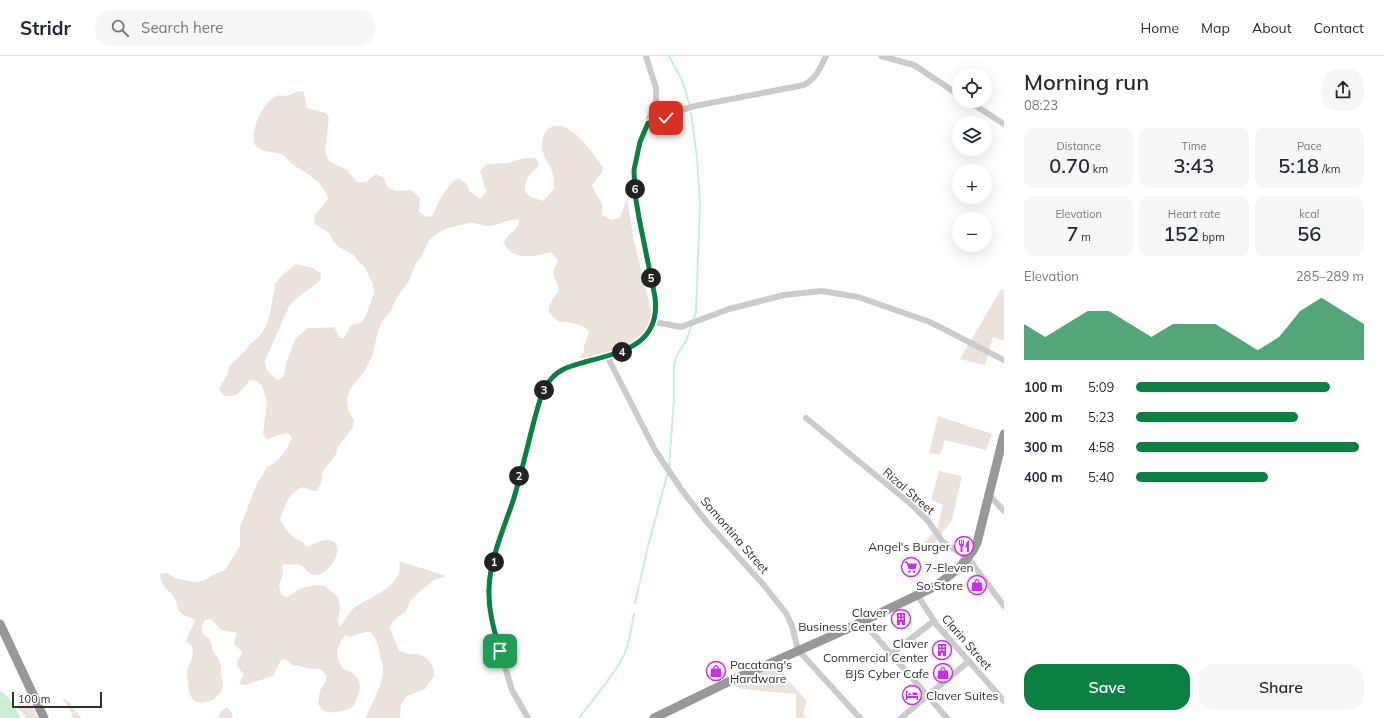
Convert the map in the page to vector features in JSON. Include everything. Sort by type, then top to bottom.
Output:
[{"type":"highway","points":[[654,718],[798,650],[918,596],[947,579],[960,568],[968,558],[978,538],[1004,434]]},
{"type":"highway","points":[[0,624],[44,718]]},
{"type":"street","points":[[528,718],[512,690],[493,626],[489,604],[489,587],[492,567],[513,500],[541,396],[545,387],[550,380],[565,368],[621,352],[641,342],[654,322],[656,315],[656,302],[635,194],[634,170],[640,142],[655,105],[656,94],[646,56]]},
{"type":"street","points":[[648,123],[656,123],[678,111],[695,106],[810,83],[815,78],[826,56]]},
{"type":"street","points":[[881,56],[914,65],[952,90]]},
{"type":"street","points":[[979,108],[1004,124]]},
{"type":"street","points":[[654,322],[681,327],[729,309],[784,295],[822,291],[858,297],[924,320],[1004,360]]},
{"type":"street","name":"Samontina Street","points":[[607,356],[655,450],[681,488],[704,518],[762,583],[786,613],[792,626],[798,650],[860,718]]},
{"type":"street","name":"Rizal Street","points":[[806,418],[912,505],[928,521],[943,542],[968,558],[1004,606]]},
{"type":"street","points":[[989,495],[1004,511]]},
{"type":"street","name":"Clarin Street","points":[[918,596],[934,621],[969,661],[1003,696]]},
{"type":"street","points":[[891,654],[934,621]]},
{"type":"street","points":[[863,622],[947,718]]},
{"type":"street","points":[[902,718],[969,661]]},
{"type":"shaded area","points":[[298,91],[304,92],[307,108],[326,113],[329,117],[325,153],[329,161],[347,170],[357,182],[366,182],[376,174],[384,178],[388,188],[397,191],[411,190],[420,198],[419,211],[426,217],[432,216],[445,190],[458,178],[467,184],[470,192],[480,199],[486,192],[480,171],[487,164],[508,163],[524,158],[536,158],[539,166],[528,177],[525,192],[531,197],[543,201],[554,189],[554,178],[552,171],[542,149],[542,140],[544,135],[548,129],[556,126],[564,127],[572,131],[586,145],[603,167],[602,173],[592,186],[603,206],[602,215],[612,220],[620,218],[627,198],[634,241],[652,314],[649,325],[635,342],[614,353],[602,356],[579,358],[584,352],[584,346],[589,332],[584,327],[576,324],[559,322],[549,313],[550,304],[559,291],[554,277],[555,267],[558,262],[556,258],[551,252],[531,256],[517,255],[507,248],[504,242],[519,224],[518,220],[510,220],[491,226],[469,223],[448,228],[430,239],[421,257],[416,263],[409,281],[396,299],[391,311],[382,321],[373,354],[364,372],[350,389],[347,400],[348,410],[354,420],[353,427],[338,447],[336,454],[322,473],[322,480],[317,491],[312,491],[303,487],[290,496],[280,520],[290,534],[303,542],[306,547],[324,540],[334,542],[337,546],[337,552],[331,565],[321,574],[313,575],[298,564],[285,564],[282,566],[283,573],[279,586],[281,594],[286,597],[305,587],[318,585],[325,586],[338,597],[340,607],[338,621],[340,627],[355,607],[392,584],[397,577],[399,561],[446,576],[434,580],[419,592],[410,602],[406,611],[391,623],[390,628],[399,651],[424,656],[429,660],[434,669],[434,676],[425,689],[407,696],[401,704],[400,718],[365,718],[380,685],[383,671],[383,664],[377,643],[369,631],[349,637],[345,635],[338,648],[338,659],[342,668],[355,675],[360,684],[360,689],[353,707],[338,712],[331,712],[323,711],[318,704],[320,691],[326,680],[326,675],[319,669],[308,669],[294,666],[285,659],[281,660],[273,676],[246,685],[239,684],[244,674],[237,667],[237,661],[242,654],[241,650],[235,646],[234,641],[237,633],[221,630],[211,619],[205,620],[202,627],[203,633],[211,641],[212,649],[220,661],[223,686],[221,692],[213,700],[202,703],[194,701],[189,693],[187,671],[193,654],[192,646],[186,642],[195,620],[180,612],[174,597],[163,584],[160,574],[167,573],[175,578],[193,582],[203,581],[225,570],[240,546],[240,527],[257,484],[267,467],[282,455],[292,438],[289,434],[286,434],[266,439],[263,433],[267,401],[262,386],[257,381],[250,380],[242,390],[232,396],[224,396],[219,389],[227,375],[229,366],[245,351],[250,344],[259,337],[266,326],[270,314],[275,284],[282,275],[296,264],[313,268],[321,274],[321,279],[296,299],[289,307],[265,360],[268,372],[278,380],[284,376],[286,364],[295,339],[308,328],[334,327],[340,338],[344,338],[351,325],[362,322],[367,313],[374,292],[373,283],[365,267],[354,255],[339,247],[333,241],[329,233],[315,224],[314,216],[328,199],[319,183],[314,178],[292,164],[283,155],[262,150],[254,144],[254,131],[262,110],[272,99],[277,96],[286,96]]},
{"type":"shaded area","points":[[1001,289],[1004,291],[1004,341],[993,337],[985,365],[960,359]]},
{"type":"shaded area","points":[[938,416],[992,434],[986,450],[945,440],[940,455],[929,453]]},
{"type":"shaded area","points":[[939,471],[962,476],[952,520],[935,543],[924,543],[937,529],[943,505],[931,500]]},
{"type":"shaded area","points":[[772,662],[807,701],[803,714],[807,718],[796,718],[796,694],[741,689],[728,682]]},
{"type":"shaded area","points":[[0,691],[8,697],[21,718],[0,718]]},
{"type":"shaded area","points":[[21,692],[26,696],[38,718],[26,718],[18,708],[18,694]]},
{"type":"shaded area","points":[[62,697],[69,702],[81,718],[73,718]]},
{"type":"shaded area","points":[[227,707],[232,713],[233,718],[218,718],[221,711]]},
{"type":"waterway","points":[[669,56],[682,80],[690,106]]},
{"type":"waterway","points":[[691,113],[697,158],[700,203],[696,312],[693,320]]},
{"type":"waterway","points":[[669,468],[674,397],[674,365],[676,357],[687,339],[692,324]]},
{"type":"waterway","points":[[635,603],[648,546],[668,472]]},
{"type":"waterway","points":[[579,718],[619,665],[629,641],[634,614]]},
{"type":"place","name":"Angel's Burger","points":[[964,546]]},
{"type":"place","name":"7-Eleven","points":[[911,567]]},
{"type":"place","name":"So Store","points":[[977,585]]},
{"type":"place","name":"Claver Business Center","points":[[901,619]]},
{"type":"place","name":"Claver Commercial Center","points":[[942,650]]},
{"type":"place","name":"Pacatang's Hardware","points":[[716,671]]},
{"type":"place","name":"BJS Cyber Cafe","points":[[943,673]]},
{"type":"place","name":"Claver Suites","points":[[912,695]]},
{"type":"route","points":[[500,651],[489,604],[489,587],[492,567],[513,500],[541,396],[545,387],[557,373],[565,368],[621,352],[641,342],[654,322],[657,307],[639,218],[635,194],[634,170],[640,142],[648,123],[656,123],[666,118]]}]
